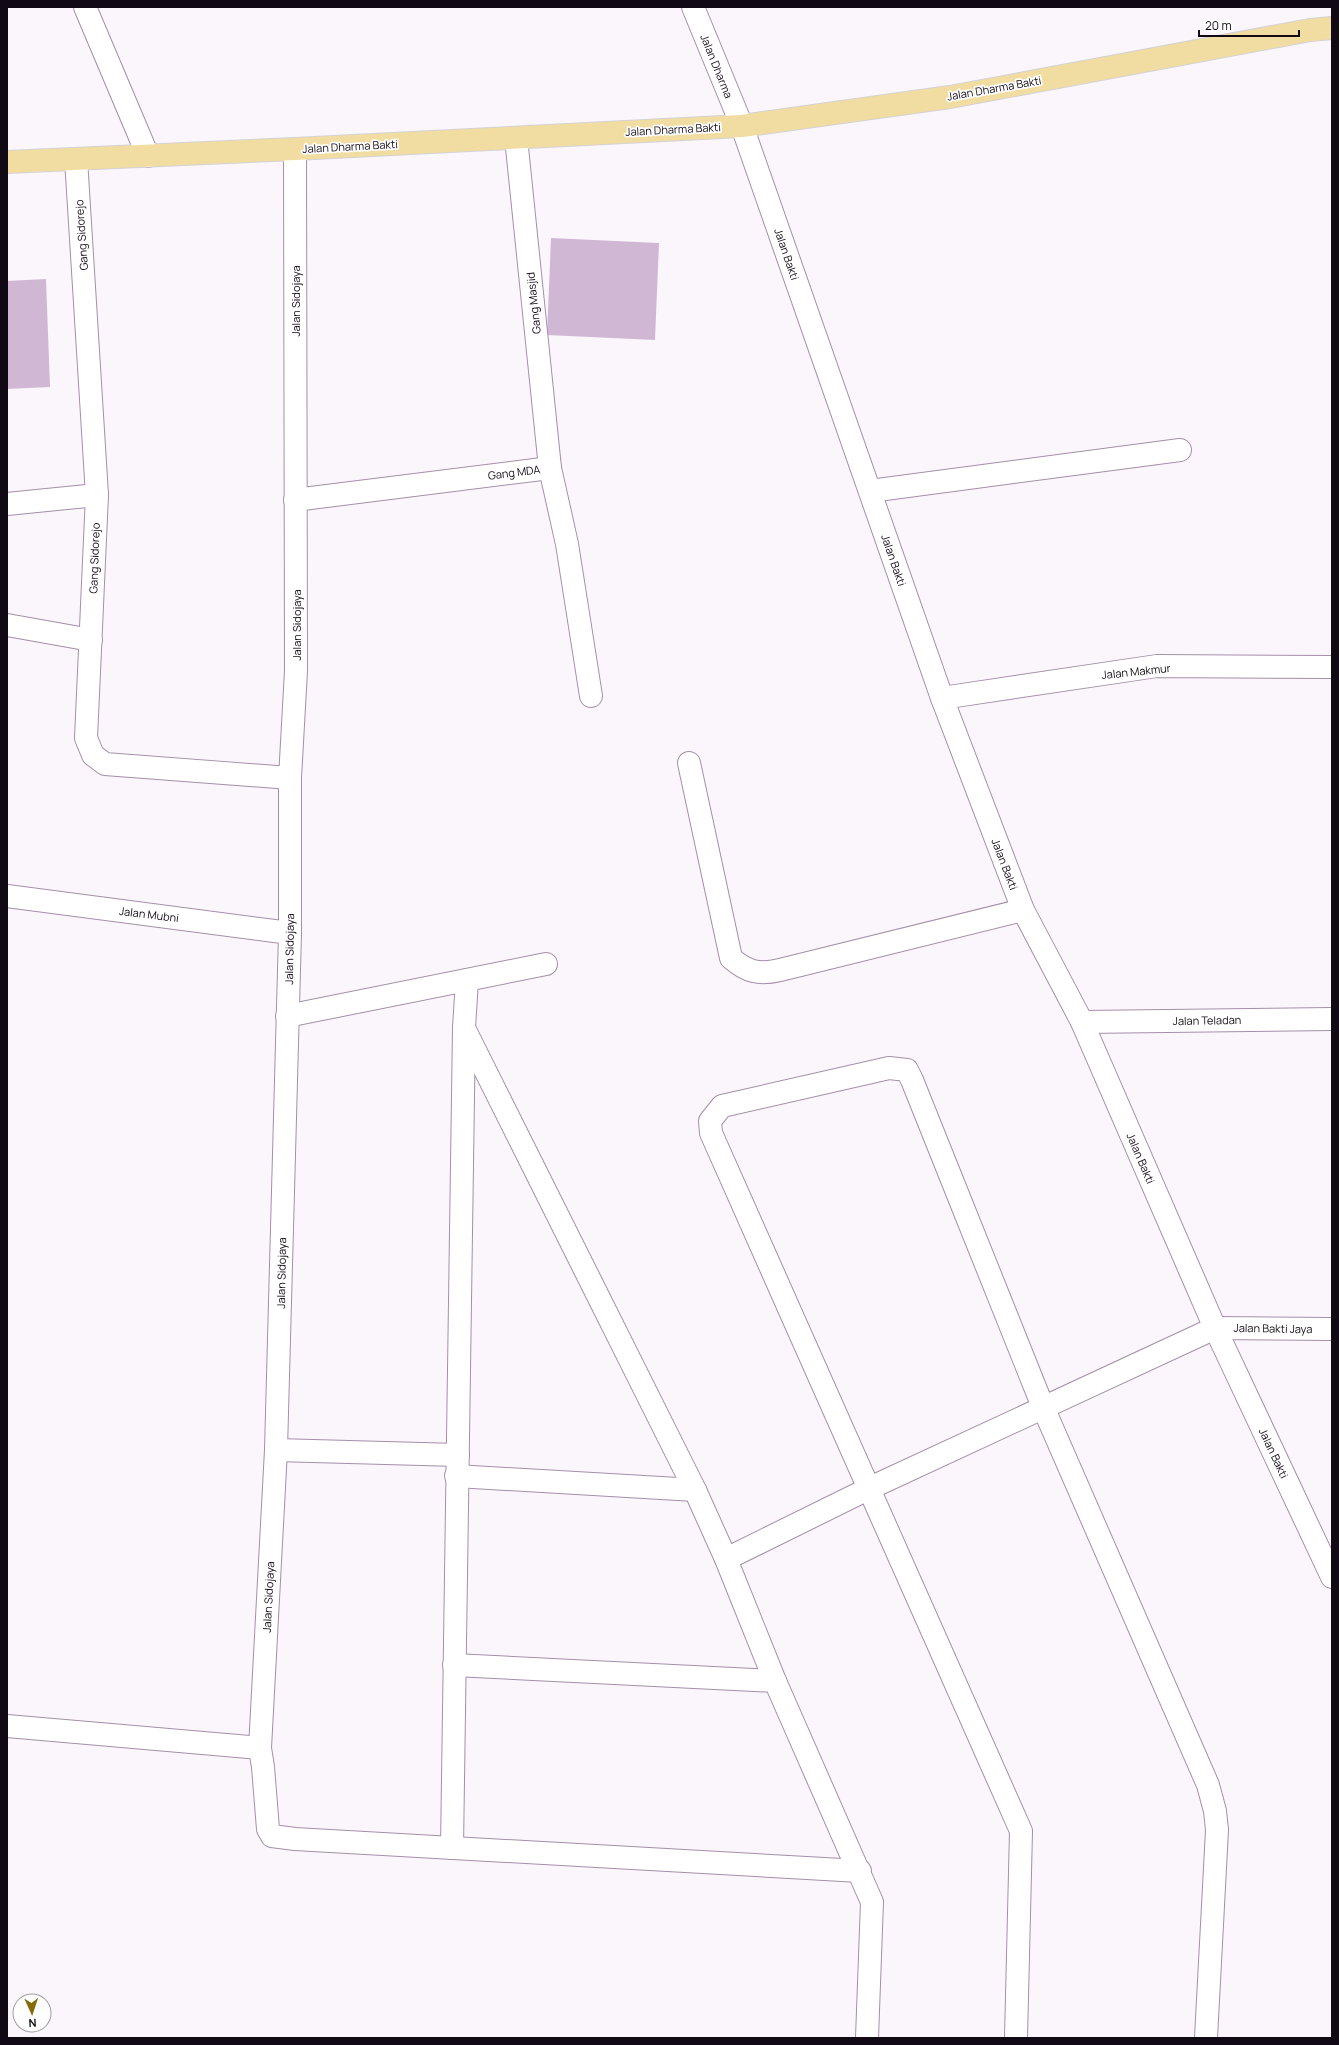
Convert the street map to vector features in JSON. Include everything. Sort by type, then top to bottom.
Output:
[{"type":"main road","name":"Jalan Dharma Bakti","points":[[7,162],[76,160],[742,126],[950,97],[1310,30],[1332,28]]},
{"type":"street","points":[[85,7],[148,156]]},
{"type":"street","name":"Jalan Dharma","points":[[693,7],[742,126]]},
{"type":"street","name":"Jalan Bakti","points":[[742,126],[942,698],[1023,910],[1082,1022],[1215,1328],[1332,1577]]},
{"type":"street","name":"Gang Masjid","points":[[516,138],[550,468]]},
{"type":"street","name":"Jalan Sidojaya","points":[[295,149],[296,671],[290,778],[290,933],[276,1450],[260,1748],[268,1829],[272,1836],[295,1839],[452,1848]]},
{"type":"street","name":"Gang Sidorejo","points":[[76,160],[97,495],[86,738],[93,755],[105,764],[290,778]]},
{"type":"street","points":[[870,491],[1180,450]]},
{"type":"street","name":"Gang MDA","points":[[295,500],[550,468],[567,544],[591,696]]},
{"type":"street","points":[[7,504],[97,495]]},
{"type":"street","points":[[7,625],[91,640]]},
{"type":"street","name":"Jalan Makmur","points":[[942,698],[1158,666],[1332,667]]},
{"type":"street","points":[[689,763],[731,958],[744,968],[769,973],[1023,910]]},
{"type":"street","name":"Jalan Mubni","points":[[7,896],[290,933]]},
{"type":"street","points":[[287,1016],[546,964]]},
{"type":"street","points":[[467,980],[464,1028],[452,1848],[860,1871]]},
{"type":"street","name":"Jalan Teladan","points":[[1082,1022],[1332,1019]]},
{"type":"street","points":[[464,1028],[695,1490],[726,1559],[775,1680],[860,1871],[872,1902],[873,1914],[867,2038]]},
{"type":"street","points":[[1016,2038],[1021,1831],[712,1133],[710,1121],[722,1106],[889,1068],[907,1070],[912,1080],[1043,1407],[1208,1785],[1215,1811],[1217,1830],[1206,2038]]},
{"type":"street","points":[[726,1559],[870,1488],[1215,1328]]},
{"type":"street","name":"Jalan Bakti Jaya","points":[[1215,1328],[1332,1329]]},
{"type":"street","points":[[276,1450],[457,1465],[695,1490]]},
{"type":"street","points":[[454,1665],[775,1680]]},
{"type":"street","points":[[7,1726],[260,1748]]},
{"type":"building","points":[[551,238],[659,243],[655,340],[547,335]]},
{"type":"building","points":[[46,279],[50,387],[7,389],[7,281]]}]
